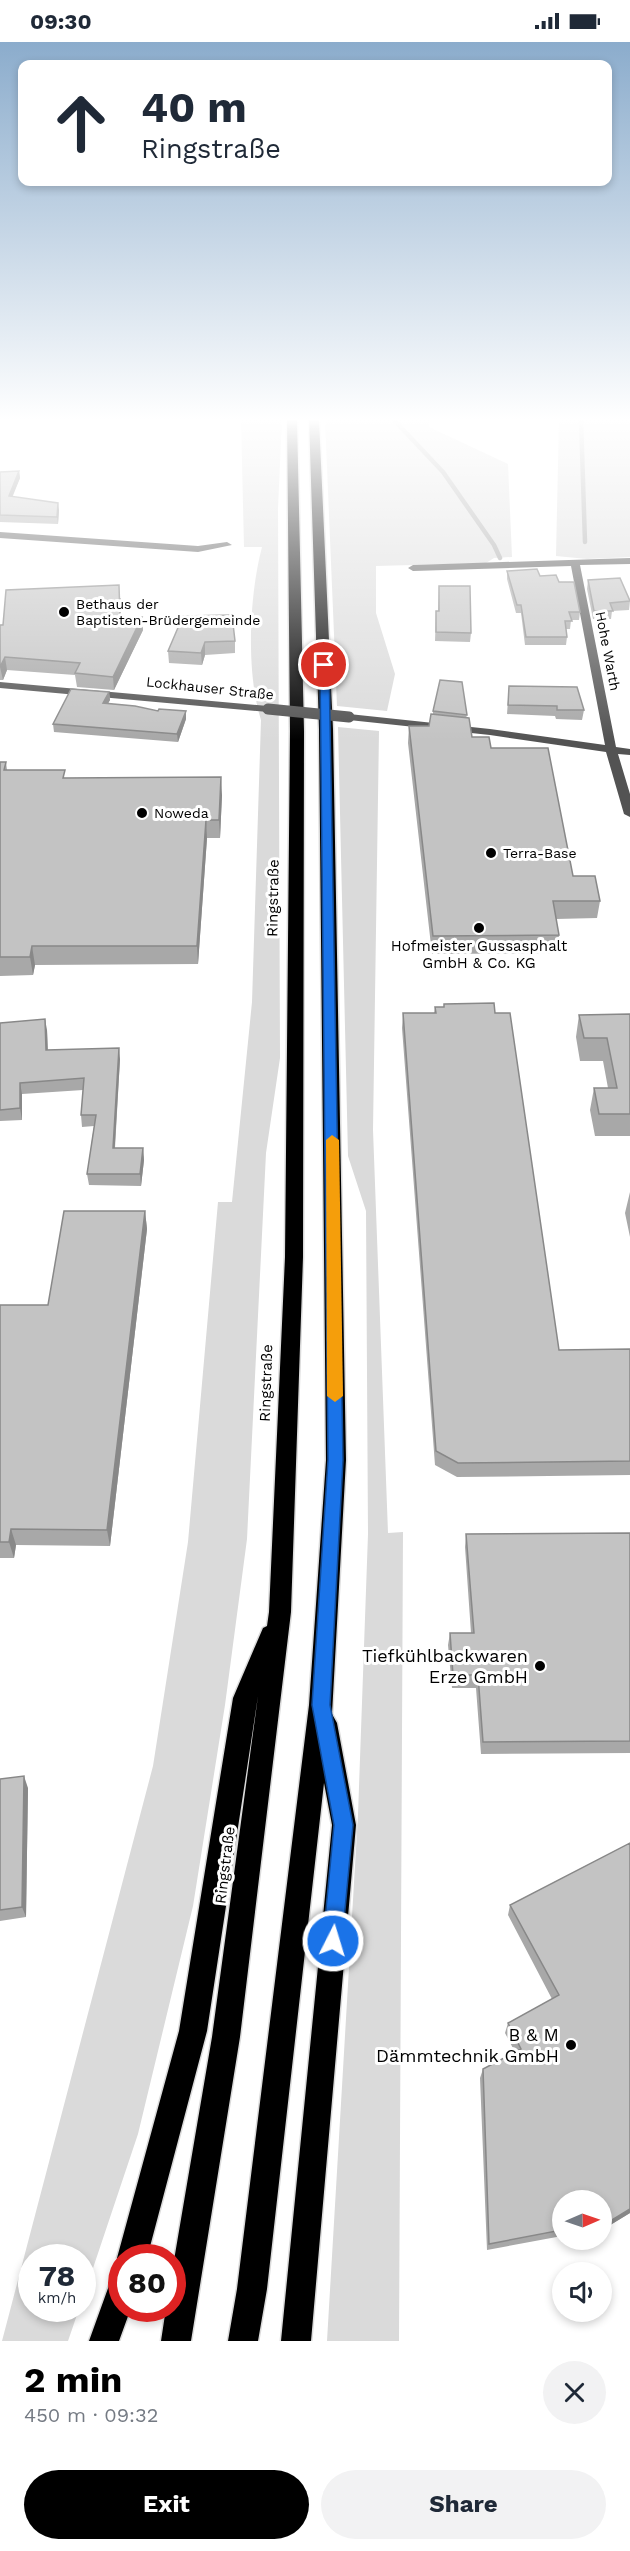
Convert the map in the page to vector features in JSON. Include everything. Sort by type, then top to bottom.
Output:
[{"type":"highway","name":"Ringstraße","points":[[176,2341],[226,2037],[280,1611],[294,1257],[297,720],[294,526]]},
{"type":"highway","points":[[243,2341],[253,2277],[321,1705],[336,1460],[326,729],[318,526]]},
{"type":"highway","points":[[136,2244],[193,2031],[245,1698],[280,1611]]},
{"type":"highway","points":[[296,2341],[344,1825],[321,1705]]},
{"type":"highway","points":[[104,2341],[111,2322]]},
{"type":"street","points":[[0,535],[198,549],[227,545]]},
{"type":"street","points":[[413,568],[630,561]]},
{"type":"street","name":"Hohe Warth","points":[[575,564],[611,749],[630,814]]},
{"type":"street","name":"Lockhauser Straße","points":[[0,685],[161,697],[490,732],[630,752]]},
{"type":"shaded area","points":[[244,526],[278,526],[280,1058],[266,1153],[247,1539],[225,1705],[193,1906],[138,2134],[96,2259],[96,2244],[27,2244],[153,1766],[188,1542],[218,1202],[232,1202],[252,1002],[261,720],[253,680],[251,634],[254,588],[262,547],[244,547]]},
{"type":"shaded area","points":[[329,526],[511,526],[512,557],[494,558],[486,563],[376,566],[376,613],[395,674],[387,711],[337,706]]},
{"type":"shaded area","points":[[557,526],[630,526],[630,557],[587,559],[556,556]]},
{"type":"shaded area","points":[[338,727],[379,731],[373,1130],[388,1533],[403,1532],[399,2341],[327,2341],[358,1815],[368,1534],[366,1211],[348,1156]]},
{"type":"shaded area","points":[[18,2280],[18,2322],[75,2322],[68,2341],[2,2341]]},
{"type":"building","points":[[537,569],[540,576],[556,575],[559,582],[574,582],[580,612],[569,612],[572,621],[565,621],[567,637],[526,637],[521,605],[517,605],[507,571]]},
{"type":"building","points":[[620,578],[630,601],[610,603],[613,611],[594,611],[588,580]]},
{"type":"building","points":[[119,585],[120,618],[142,617],[113,677],[75,673],[80,663],[5,657],[0,667],[0,625],[3,625],[6,590]]},
{"type":"building","points":[[439,586],[470,586],[471,633],[436,632]]},
{"type":"building","points":[[232,615],[235,641],[205,642],[201,653],[168,651],[183,616]]},
{"type":"building","points":[[440,680],[462,682],[467,715],[433,711]]},
{"type":"building","points":[[509,686],[577,687],[584,710],[557,710],[557,706],[508,705]]},
{"type":"building","points":[[71,689],[109,692],[103,703],[158,711],[159,709],[186,711],[177,734],[53,724]]},
{"type":"building","points":[[431,714],[469,718],[472,737],[489,737],[491,748],[548,748],[573,876],[595,876],[600,901],[553,901],[559,935],[433,936],[409,726],[429,726]]},
{"type":"building","points":[[0,762],[6,762],[4,770],[65,770],[63,778],[221,777],[219,820],[206,820],[197,946],[32,946],[30,957],[0,957]]},
{"type":"building","points":[[494,1003],[495,1013],[510,1013],[559,1350],[630,1349],[630,1461],[458,1463],[436,1451],[403,1013],[436,1013],[435,1007],[444,1007],[444,1004]]},
{"type":"building","points":[[630,1014],[630,1114],[599,1114],[594,1088],[617,1088],[607,1038],[584,1038],[579,1015]]},
{"type":"building","points":[[45,1019],[46,1050],[119,1048],[113,1148],[143,1148],[140,1174],[87,1174],[96,1115],[81,1115],[84,1078],[20,1083],[20,1108],[0,1110],[0,1023]]},
{"type":"building","points":[[64,1211],[145,1211],[107,1530],[11,1529],[9,1542],[0,1542],[0,1305],[48,1305]]},
{"type":"building","name":"Tiefkühlbackwaren Erze GmbH","points":[[630,1533],[630,1741],[483,1742],[478,1675],[453,1675],[450,1633],[474,1633],[466,1534]]},
{"type":"building","points":[[24,1776],[22,1907],[0,1910],[0,1779]]},
{"type":"building","name":"B & M Dämmtechnik GmbH","points":[[630,1843],[630,2209],[612,2220],[612,2190],[552,2190],[552,2232],[489,2244],[483,2069],[521,2049],[508,2023],[559,1995],[510,1905]]},
{"type":"waterway","points":[[481,526],[500,558]]},
{"type":"waterway","points":[[584,526],[585,542]]},
{"type":"slow traffic","points":[[332,1140],[335,1396]]},
{"type":"place","name":"Bethaus der Baptisten-Brüdergemeinde","points":[[64,612]]},
{"type":"place","name":"Noweda","points":[[142,813]]},
{"type":"place","name":"Terra-Base","points":[[491,853]]},
{"type":"place","name":"Hofmeister Gussasphalt GmbH & Co. KG","points":[[479,928]]},
{"type":"place","name":"Tiefkühlbackwaren Erze GmbH","points":[[540,1666]]},
{"type":"place","name":"B & M Dämmtechnik GmbH","points":[[571,2045]]},
{"type":"route","points":[[324,665],[336,1460],[321,1705],[344,1825],[333,1941]]}]
